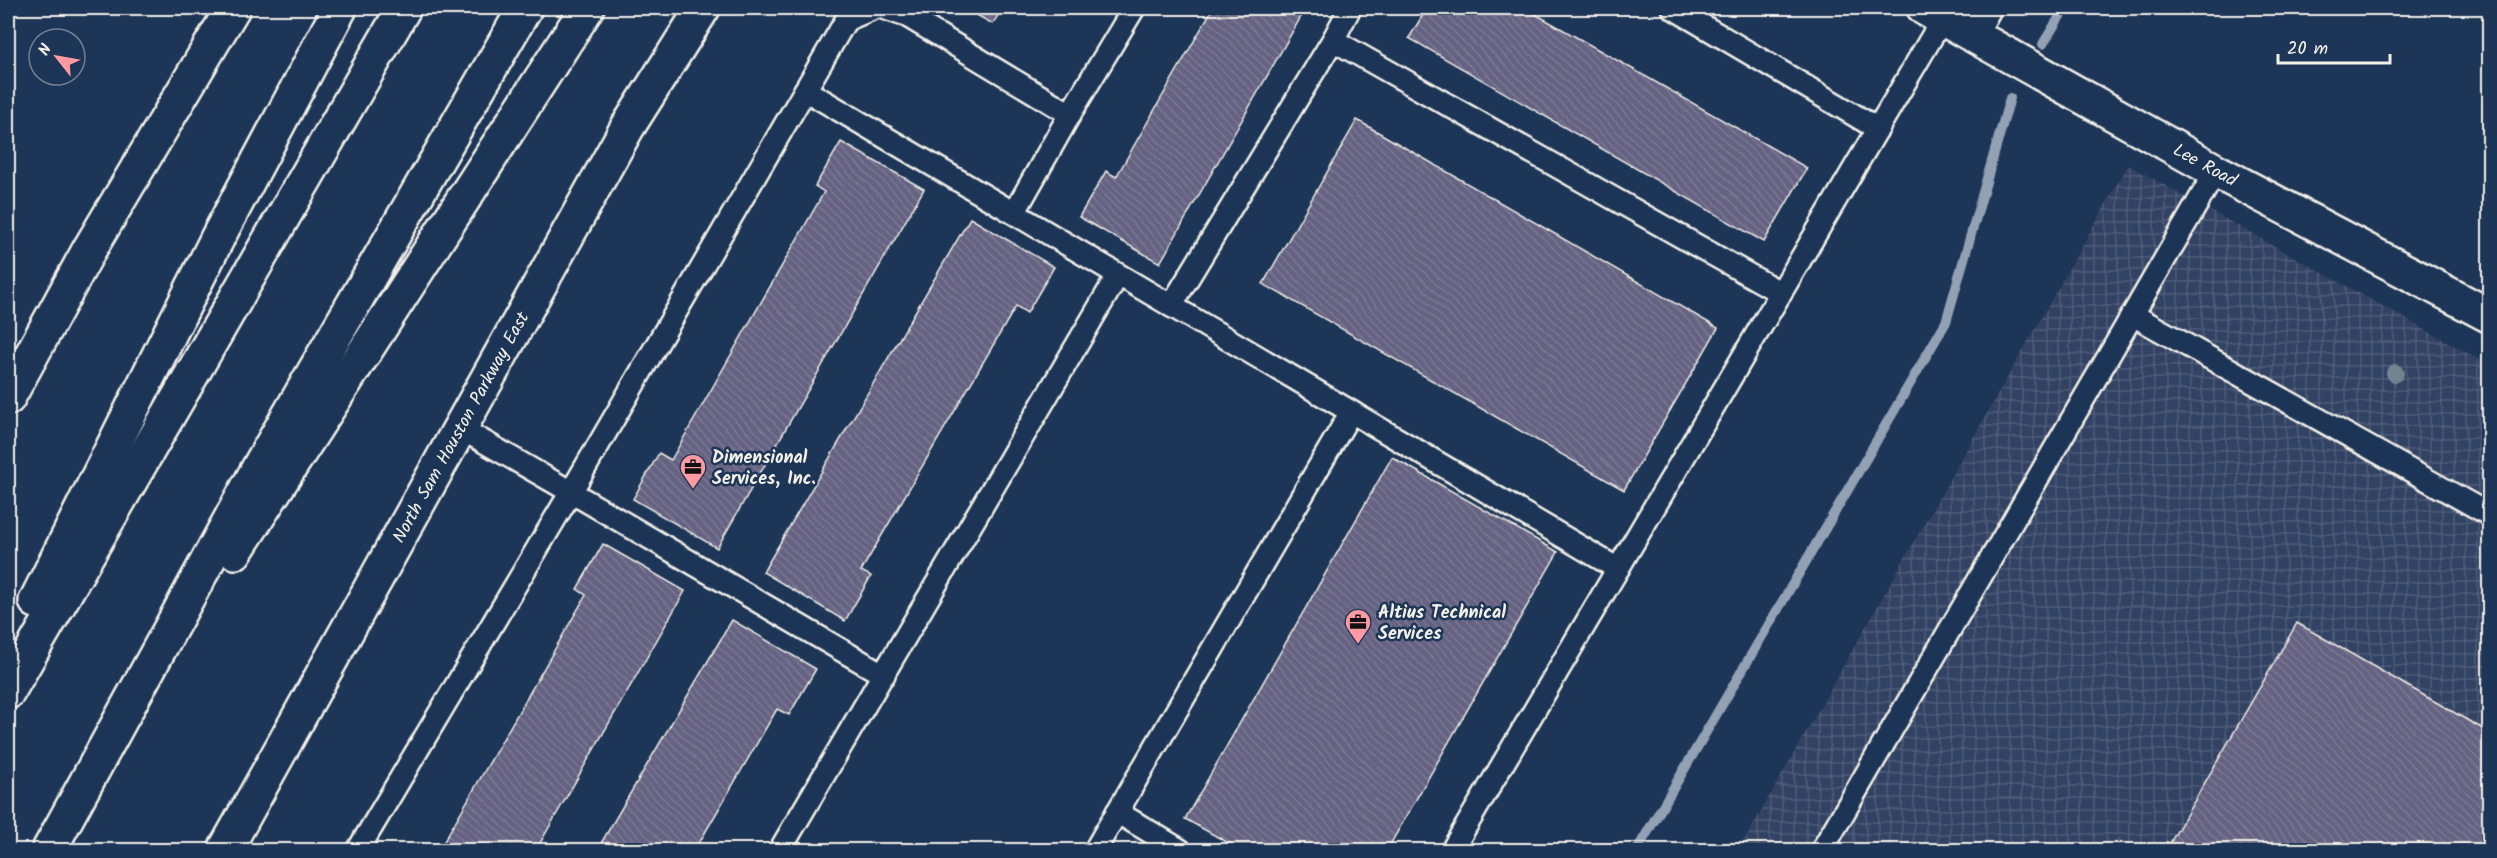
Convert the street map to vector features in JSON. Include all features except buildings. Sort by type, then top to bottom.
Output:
[{"type":"main road","points":[[8,398],[89,250],[233,8]]},
{"type":"main road","points":[[8,658],[218,237],[340,8]]},
{"type":"main road","points":[[8,692],[404,8]]},
{"type":"main road","points":[[49,850],[263,460],[525,8]]},
{"type":"main road","points":[[80,793],[587,8]]},
{"type":"main road","name":"North Sam Houston Parkway East","points":[[225,850],[627,128],[703,8]]},
{"type":"main road","name":"Lee Road","points":[[1955,17],[2216,171],[2490,316]]},
{"type":"lane","points":[[358,850],[571,492],[846,20],[874,8]]},
{"type":"lane","points":[[883,8],[907,16],[1070,114]]},
{"type":"lane","points":[[1014,213],[1134,8]]},
{"type":"lane","points":[[1171,306],[1333,40],[1350,8]]},
{"type":"lane","points":[[1673,8],[1878,129]]},
{"type":"lane","points":[[1452,850],[1878,129],[1955,17]]},
{"type":"lane","points":[[1333,40],[1781,294]]},
{"type":"lane","points":[[805,90],[1618,569]]},
{"type":"lane","points":[[1822,850],[2216,171]]},
{"type":"lane","points":[[780,850],[1118,275]]},
{"type":"lane","points":[[2133,315],[2490,514]]},
{"type":"lane","points":[[1095,850],[1351,412]]},
{"type":"lane","points":[[460,428],[884,675]]},
{"type":"lane","points":[[1117,812],[1180,850]]},
{"type":"shaded area","points":[[2128,165],[2489,365],[2489,850],[1739,850]]},
{"type":"waterway","points":[[2043,44],[2065,8]]},
{"type":"waterway","points":[[1637,850],[1946,322],[2010,98]]},
{"type":"place","name":"Dimensional Services, Inc.","points":[[693,490]]},
{"type":"place","name":"Altius Technical Services","points":[[1358,645]]}]
